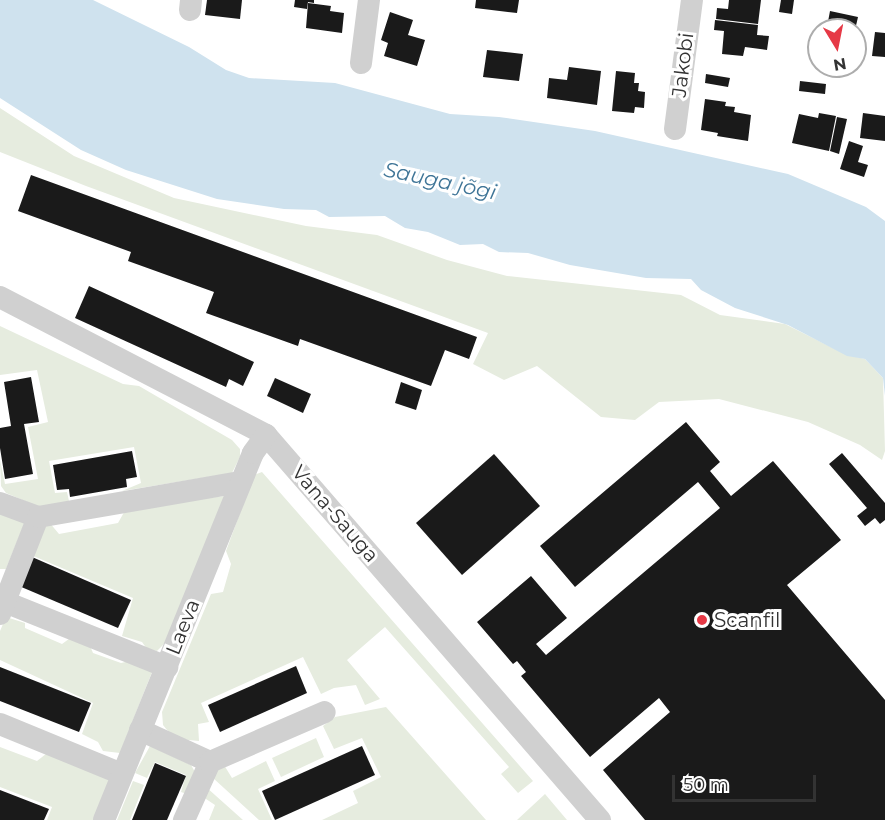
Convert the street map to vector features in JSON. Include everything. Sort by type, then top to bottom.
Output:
[{"type":"street","points":[[361,63],[369,0]]},
{"type":"street","name":"Jakobi","points":[[675,129],[692,0]]},
{"type":"street","name":"Vana-Sauga","points":[[0,297],[266,435],[600,820]]},
{"type":"street","name":"Laeva","points":[[104,820],[253,453],[266,435]]},
{"type":"street","points":[[0,503],[38,518],[241,482]]},
{"type":"street","points":[[38,518],[2,608],[167,667]]},
{"type":"street","points":[[184,820],[210,762],[325,712]]},
{"type":"street","points":[[0,724],[122,774]]},
{"type":"street","points":[[140,730],[210,762]]},
{"type":"shaded area","points":[[0,108],[74,156],[174,198],[306,226],[377,235],[447,260],[507,276],[681,295],[720,315],[785,324],[845,354],[865,359],[883,378],[885,451],[882,460],[860,445],[808,422],[719,399],[659,402],[635,420],[601,417],[537,366],[504,380],[473,364],[488,333],[86,186],[0,152]]},
{"type":"shaded area","points":[[0,326],[123,384],[139,386],[232,440],[240,449],[240,457],[232,473],[122,491],[141,483],[134,447],[49,461],[55,493],[67,492],[69,501],[44,509],[6,493],[1,486],[0,460],[5,484],[38,479],[28,427],[48,422],[37,370],[0,375]]},
{"type":"shaded area","points":[[262,472],[533,781],[518,793],[501,774],[509,767],[385,627],[347,660],[380,699],[365,705],[356,685],[334,688],[321,694],[303,657],[201,703],[209,722],[198,724],[199,741],[179,739],[167,730],[163,725],[162,712],[211,594],[223,592],[231,564],[226,551],[254,475]]},
{"type":"shaded area","points":[[225,496],[165,643],[157,651],[147,649],[142,642],[122,636],[133,598],[31,555],[43,525],[49,522],[59,534],[118,523],[127,507]]},
{"type":"shaded area","points":[[0,509],[26,519],[6,569],[0,569]]},
{"type":"shaded area","points":[[6,617],[25,623],[25,628],[62,644],[73,636],[88,641],[93,653],[121,663],[134,660],[152,672],[120,753],[103,751],[98,742],[82,734],[93,703],[0,660],[0,631]]},
{"type":"shaded area","points":[[386,707],[486,820],[322,820],[358,803],[353,791],[381,777],[362,738],[334,749],[323,726],[335,717]]},
{"type":"shaded area","points":[[316,738],[324,757],[281,777],[272,758]]},
{"type":"shaded area","points":[[150,746],[191,765],[195,772],[187,794],[181,792],[186,775],[155,762],[147,778],[135,773]]},
{"type":"shaded area","points":[[0,747],[37,761],[51,750],[107,773],[109,782],[93,820],[47,820],[52,807],[0,787]]},
{"type":"shaded area","points":[[266,761],[275,781],[258,789],[272,820],[259,820],[213,778],[216,770],[224,765],[232,778]]},
{"type":"shaded area","points":[[133,781],[144,785],[130,820],[117,820]]},
{"type":"shaded area","points":[[206,787],[243,820],[209,820],[215,805],[203,797]]},
{"type":"shaded area","points":[[545,794],[567,820],[517,820]]},
{"type":"water","name":"Sauga jõgi","points":[[0,0],[93,0],[189,47],[226,70],[249,78],[335,83],[450,114],[499,117],[595,131],[788,174],[866,207],[885,221],[885,396],[883,378],[865,359],[847,356],[788,325],[735,308],[701,290],[691,279],[646,278],[570,265],[528,253],[499,252],[483,244],[460,245],[428,232],[405,228],[385,216],[329,217],[316,210],[284,209],[217,199],[126,170],[81,150],[0,98]]},
{"type":"building","points":[[207,0],[242,0],[240,19],[205,15]]},
{"type":"building","points":[[295,0],[314,0],[314,3],[308,2],[307,9],[294,7]]},
{"type":"building","points":[[476,0],[519,0],[517,13],[475,8]]},
{"type":"building","points":[[729,0],[761,0],[758,24],[716,19],[717,8],[728,9]]},
{"type":"building","points":[[781,0],[794,0],[792,14],[779,12]]},
{"type":"building","points":[[308,3],[331,6],[330,11],[344,13],[342,33],[306,28]]},
{"type":"building","points":[[830,11],[858,17],[858,18],[829,18]]},
{"type":"building","points":[[390,12],[413,20],[408,35],[425,40],[417,66],[384,56],[388,43],[381,40]]},
{"type":"building","points":[[715,20],[758,25],[757,35],[769,36],[767,50],[745,47],[743,56],[722,54],[724,31],[714,30]]},
{"type":"building","points":[[875,32],[885,33],[885,57],[872,56]]},
{"type":"building","points":[[487,50],[523,54],[519,81],[483,77]]},
{"type":"building","points":[[569,67],[601,71],[597,105],[547,98],[549,78],[567,80]]},
{"type":"building","points":[[616,71],[635,73],[634,83],[639,83],[638,91],[645,92],[644,108],[635,107],[634,113],[612,111]]},
{"type":"building","points":[[706,74],[730,78],[728,87],[705,83]]},
{"type":"building","points":[[800,81],[826,84],[825,94],[799,91]]},
{"type":"building","points":[[705,99],[726,102],[725,106],[735,107],[734,112],[751,115],[748,141],[717,136],[718,133],[701,130]]},
{"type":"building","points":[[819,113],[836,116],[829,151],[792,143],[799,114],[818,118]]},
{"type":"building","points":[[863,113],[885,116],[885,141],[860,138]]},
{"type":"building","points":[[837,117],[847,119],[839,154],[830,151]]},
{"type":"building","points":[[849,141],[863,146],[858,162],[868,165],[864,177],[840,169]]},
{"type":"building","points":[[31,175],[477,337],[469,359],[445,350],[431,386],[300,339],[298,346],[206,313],[214,292],[128,261],[131,252],[18,211]]},
{"type":"building","points":[[89,286],[254,362],[243,386],[229,379],[226,387],[75,318]]},
{"type":"building","points":[[31,377],[39,422],[24,424],[33,474],[5,479],[0,448],[0,428],[11,426],[4,382]]},
{"type":"building","points":[[275,378],[311,394],[303,413],[267,396]]},
{"type":"building","points":[[401,382],[422,390],[416,410],[395,403]]},
{"type":"building","name":"Scanfil","points":[[686,422],[720,462],[710,471],[731,496],[773,461],[841,540],[787,585],[885,700],[885,820],[645,820],[603,770],[670,712],[659,698],[590,757],[521,676],[526,672],[517,661],[513,664],[477,622],[531,576],[567,618],[536,644],[546,655],[720,508],[698,482],[575,587],[540,546]]},
{"type":"building","points":[[132,451],[137,477],[126,479],[127,487],[70,497],[69,489],[57,490],[53,465]]},
{"type":"building","points":[[842,453],[885,503],[885,520],[880,524],[875,518],[865,526],[857,516],[867,508],[829,464]]},
{"type":"building","points":[[494,454],[540,506],[462,575],[416,523]]},
{"type":"building","points":[[32,557],[131,600],[118,628],[19,586]]},
{"type":"building","points":[[296,666],[307,693],[220,732],[208,705]]},
{"type":"building","points":[[0,667],[91,703],[79,732],[0,701]]},
{"type":"building","points":[[362,746],[375,775],[275,820],[262,791]]},
{"type":"building","points":[[155,763],[186,776],[167,820],[132,820]]},
{"type":"building","points":[[0,790],[49,809],[44,820],[0,820]]},
{"type":"place","name":"Scanfil","points":[[702,620]]}]
